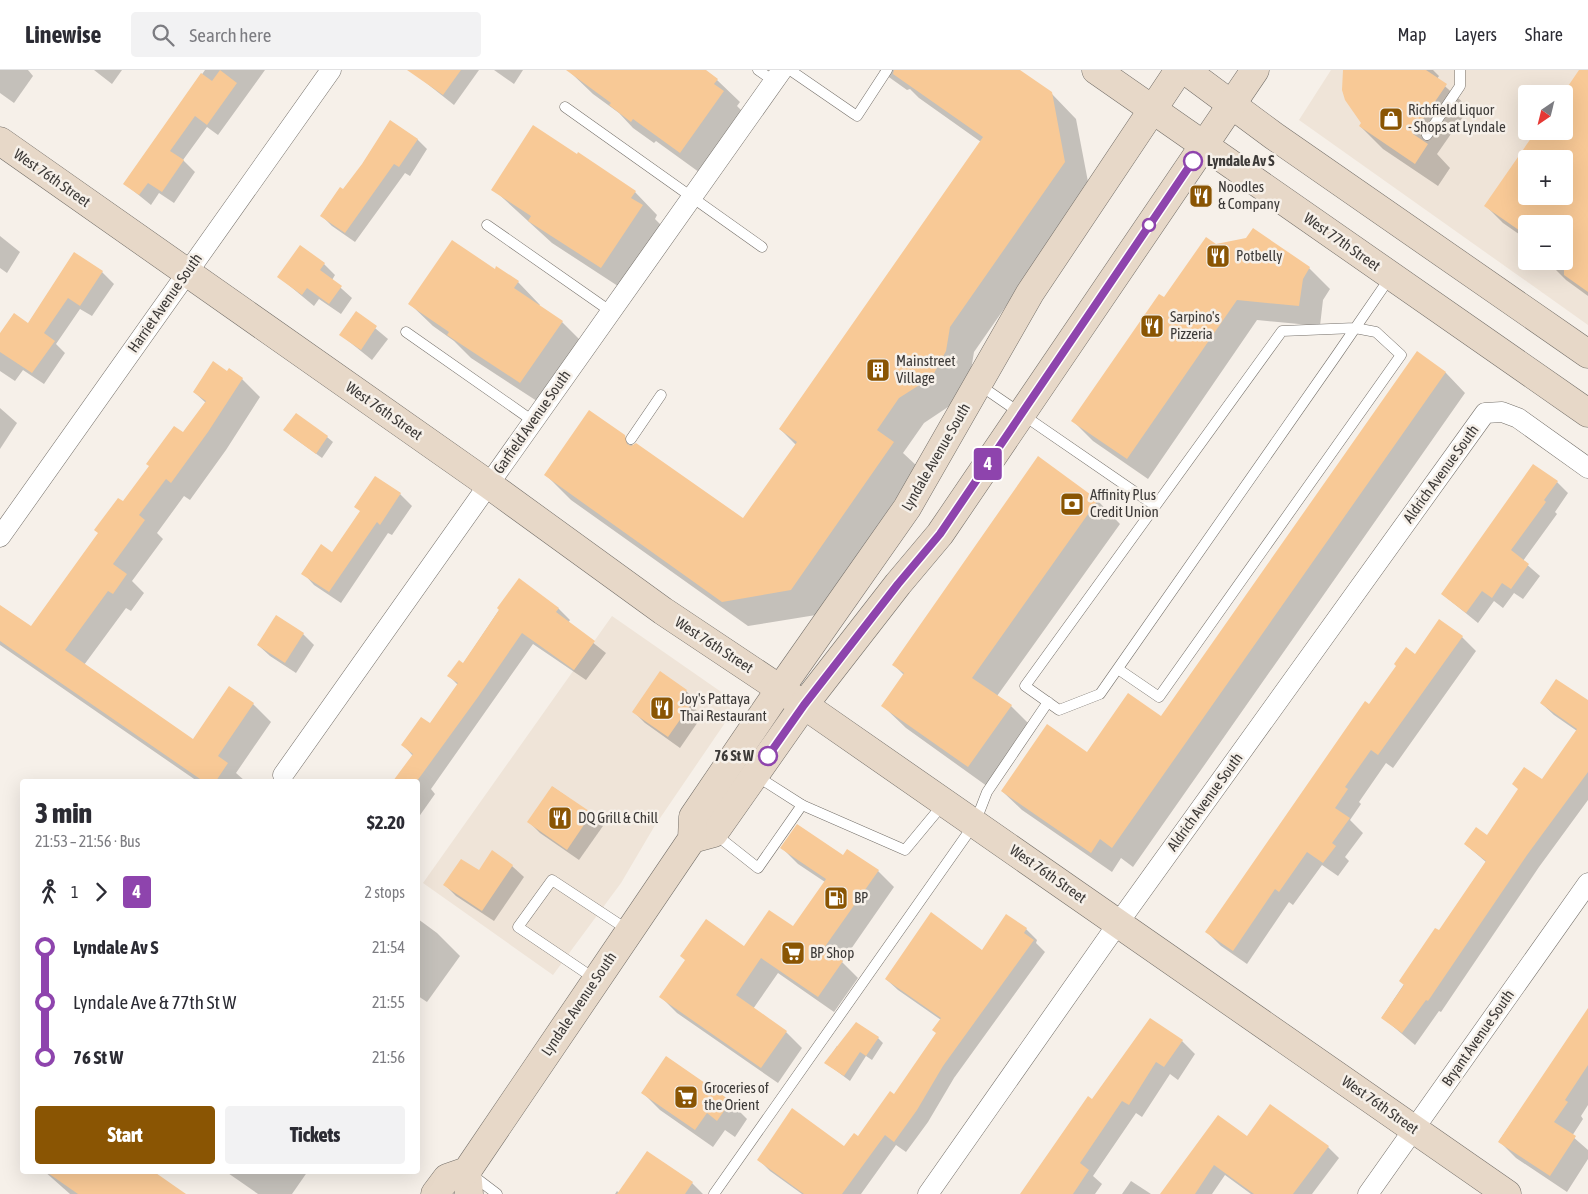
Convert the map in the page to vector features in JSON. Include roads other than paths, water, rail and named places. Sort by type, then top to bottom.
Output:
[{"type":"street","name":"Harriet Avenue South","points":[[0,536],[331,70]]},
{"type":"street","name":"West 77th Street","points":[[1096,70],[1588,413]]},
{"type":"street","name":"Lyndale Avenue South","points":[[703,836],[693,817],[907,508],[1030,293],[1179,70]]},
{"type":"street","points":[[1184,70],[1588,354]]},
{"type":"street","name":"Lyndale Avenue South","points":[[468,1183],[595,979],[628,930],[703,836],[755,775],[804,705],[898,584],[940,534],[1255,70]]},
{"type":"street","name":"Garfield Avenue South","points":[[283,776],[692,196],[776,73]]},
{"type":"street","name":"West 76th Street","points":[[0,141],[488,484],[662,611],[804,705],[976,823],[1507,1194]]},
{"type":"street","name":"Aldrich Avenue South","points":[[928,1194],[1119,922],[1485,413],[1502,412],[1518,418],[1588,468]]},
{"type":"street","name":"Bryant Avenue South","points":[[1368,1194],[1588,883]]},
{"type":"street","points":[[435,1194],[447,1178],[468,1183]]},
{"type":"lane","points":[[776,73],[855,115],[887,70]]},
{"type":"lane","points":[[1427,135],[1460,86],[1460,70]]},
{"type":"lane","points":[[565,107],[762,247]]},
{"type":"lane","points":[[487,225],[610,311]]},
{"type":"lane","points":[[1118,669],[1160,697],[1401,355],[1376,332],[1355,328],[1282,331],[1154,505],[1025,686],[1059,710],[1100,694],[1118,669],[1355,328],[1391,276]]},
{"type":"lane","points":[[406,332],[533,421]]},
{"type":"lane","points":[[978,384],[1154,505]]},
{"type":"lane","points":[[631,439],[661,395]]},
{"type":"lane","points":[[714,1194],[976,823],[987,792],[1048,702]]},
{"type":"lane","points":[[755,775],[802,805],[905,850],[944,802]]},
{"type":"lane","points":[[703,836],[758,868],[802,805]]},
{"type":"lane","points":[[595,979],[518,927],[552,880],[628,930]]},
{"type":"lane","points":[[468,1183],[497,1194]]},
{"type":"place","name":"Richfield Liquor - Shops at Lyndale","points":[[1391,119]]},
{"type":"place","name":"Lyndale Av S","points":[[1193,161]]},
{"type":"place","name":"Noodles & Company","points":[[1201,196]]},
{"type":"place","name":"Potbelly","points":[[1218,256]]},
{"type":"place","name":"Sarpino's Pizzeria","points":[[1152,326]]},
{"type":"place","name":"Mainstreet Village","points":[[878,370]]},
{"type":"place","name":"Affinity Plus Credit Union","points":[[1072,504]]},
{"type":"place","name":"Joy's Pattaya Thai Restaurant","points":[[662,708]]},
{"type":"place","name":"76 St W","points":[[768,756]]},
{"type":"place","name":"DQ Grill & Chill","points":[[560,818]]},
{"type":"place","name":"BP","points":[[836,898]]},
{"type":"place","name":"BP Shop","points":[[793,953]]},
{"type":"place","name":"Groceries of the Orient","points":[[686,1097]]}]
